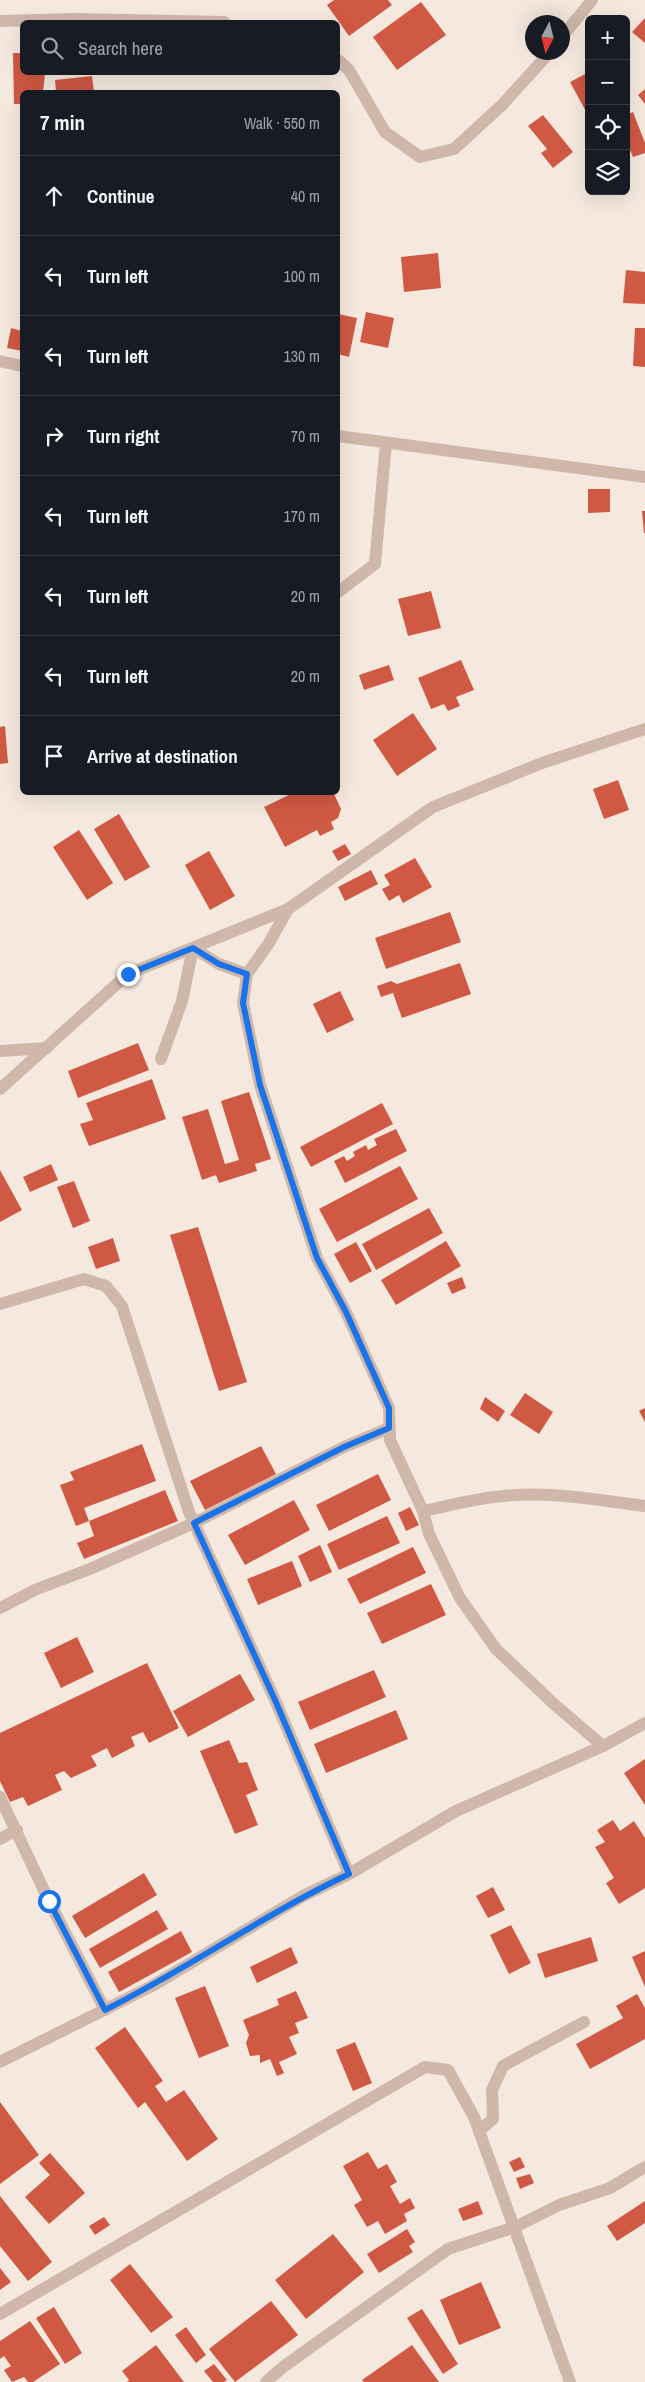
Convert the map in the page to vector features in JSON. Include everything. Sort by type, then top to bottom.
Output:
[{"type":"street","points":[[570,27],[592,0]]},
{"type":"street","points":[[0,21],[20,20]]},
{"type":"street","points":[[37,20],[124,20]]},
{"type":"street","points":[[340,62],[349,70],[385,132],[420,157],[454,149],[502,105],[543,60]]},
{"type":"street","points":[[0,361],[20,366]]},
{"type":"street","points":[[340,436],[645,477]]},
{"type":"street","points":[[340,590],[375,564],[386,443]]},
{"type":"street","points":[[0,1089],[128,974],[288,909],[434,807],[542,763],[645,729]]},
{"type":"street","points":[[288,909],[269,943],[247,974],[243,1003],[260,1085],[317,1258],[346,1312],[389,1408],[390,1440],[423,1511],[429,1534],[460,1598],[496,1649],[555,1705],[604,1746]]},
{"type":"street","points":[[193,948],[219,964],[247,974]]},
{"type":"street","points":[[161,1059],[182,1000],[193,948]]},
{"type":"street","points":[[0,1051],[47,1048]]},
{"type":"street","points":[[0,1304],[84,1279],[106,1286],[122,1306],[194,1523],[282,1717],[349,1874]]},
{"type":"street","points":[[0,1608],[37,1589],[90,1569],[194,1523],[344,1447],[389,1428]]},
{"type":"street","points":[[423,1511],[483,1498],[539,1494],[645,1506]]},
{"type":"street","points":[[0,2062],[152,1986],[303,1896],[349,1874],[456,1811],[604,1746],[645,1723]]},
{"type":"street","points":[[0,1797],[49,1901],[105,2010]]},
{"type":"street","points":[[0,1839],[16,1830]]},
{"type":"street","points":[[479,2131],[493,2119],[492,2090],[503,2066],[584,2022]]},
{"type":"street","points":[[0,2314],[425,2067],[448,2070],[474,2117],[570,2382]]},
{"type":"street","points":[[266,2382],[282,2367],[448,2249],[515,2227],[559,2205],[610,2188],[645,2167]]},
{"type":"building","points":[[334,0],[388,0],[392,5],[349,36],[340,23],[340,20],[338,20],[327,5]]},
{"type":"building","points":[[421,2],[446,35],[397,70],[373,37]]},
{"type":"building","points":[[645,18],[645,43],[632,32]]},
{"type":"building","points":[[13,53],[20,53],[20,75],[45,75],[43,90],[20,90],[20,104],[14,104]]},
{"type":"building","points":[[585,74],[585,110],[570,82]]},
{"type":"building","points":[[92,76],[94,90],[56,90],[55,80]]},
{"type":"building","points":[[645,89],[645,104],[638,95]]},
{"type":"building","points":[[633,112],[645,143],[645,153],[633,157],[630,150],[630,113]]},
{"type":"building","points":[[543,115],[573,152],[553,168],[541,153],[547,149],[528,126]]},
{"type":"building","points":[[438,253],[441,288],[404,292],[401,257]]},
{"type":"building","points":[[626,270],[645,272],[645,304],[623,303]]},
{"type":"building","points":[[366,312],[394,318],[388,348],[360,342]]},
{"type":"building","points":[[340,314],[357,318],[349,357],[340,355]]},
{"type":"building","points":[[11,328],[20,330],[20,351],[7,348]]},
{"type":"building","points":[[635,328],[645,328],[645,367],[633,366]]},
{"type":"building","points":[[588,489],[610,489],[610,512],[588,513]]},
{"type":"building","points":[[642,511],[645,511],[645,533],[644,533]]},
{"type":"building","points":[[431,591],[441,628],[408,636],[398,599]]},
{"type":"building","points":[[461,660],[474,690],[456,697],[460,706],[448,711],[444,704],[431,709],[418,678]]},
{"type":"building","points":[[389,665],[394,680],[364,690],[359,675]]},
{"type":"building","points":[[413,713],[437,749],[397,776],[373,740]]},
{"type":"building","points":[[5,726],[8,763],[0,764],[0,727]]},
{"type":"building","points":[[618,780],[629,810],[604,819],[593,789]]},
{"type":"building","points":[[289,795],[334,795],[341,809],[338,818],[331,822],[334,829],[320,836],[317,830],[285,847],[264,807]]},
{"type":"building","points":[[119,814],[150,867],[125,881],[94,829]]},
{"type":"building","points":[[79,830],[113,883],[87,900],[53,847]]},
{"type":"building","points":[[345,844],[351,854],[338,861],[332,851]]},
{"type":"building","points":[[209,851],[235,896],[210,910],[185,865]]},
{"type":"building","points":[[415,858],[432,887],[403,903],[399,895],[389,901],[382,889],[390,885],[384,875]]},
{"type":"building","points":[[371,870],[378,884],[345,901],[338,887]]},
{"type":"building","points":[[450,912],[461,942],[386,969],[375,938]]},
{"type":"building","points":[[460,963],[471,994],[402,1018],[393,993],[381,997],[377,986],[391,981],[397,984]]},
{"type":"building","points":[[340,991],[354,1020],[327,1033],[313,1004]]},
{"type":"building","points":[[138,1043],[149,1070],[78,1098],[68,1071]]},
{"type":"building","points":[[152,1079],[166,1119],[89,1146],[80,1124],[93,1120],[86,1103]]},
{"type":"building","points":[[249,1092],[271,1159],[255,1164],[257,1171],[219,1183],[216,1175],[202,1180],[182,1117],[208,1109],[225,1164],[239,1160],[221,1101]]},
{"type":"building","points":[[382,1103],[393,1124],[311,1167],[300,1147]]},
{"type":"building","points":[[396,1129],[407,1151],[345,1183],[334,1161],[344,1156],[347,1161],[355,1156],[353,1152],[366,1145],[368,1150],[377,1145],[374,1139]]},
{"type":"building","points":[[51,1164],[58,1180],[30,1192],[23,1177]]},
{"type":"building","points":[[400,1166],[418,1199],[337,1242],[319,1209]]},
{"type":"building","points":[[0,1170],[22,1210],[0,1222]]},
{"type":"building","points":[[74,1181],[90,1221],[73,1228],[57,1187]]},
{"type":"building","points":[[429,1208],[443,1233],[376,1270],[362,1244]]},
{"type":"building","points":[[198,1227],[247,1382],[219,1391],[170,1235]]},
{"type":"building","points":[[113,1238],[120,1261],[96,1269],[88,1247]]},
{"type":"building","points":[[446,1241],[461,1266],[396,1305],[381,1280]]},
{"type":"building","points":[[356,1242],[372,1271],[350,1283],[334,1254]]},
{"type":"building","points":[[462,1277],[466,1288],[452,1294],[447,1283]]},
{"type":"building","points":[[525,1393],[553,1412],[539,1434],[510,1415]]},
{"type":"building","points":[[485,1397],[505,1411],[498,1422],[480,1409]]},
{"type":"building","points":[[645,1408],[645,1422],[639,1411]]},
{"type":"building","points":[[142,1444],[156,1481],[84,1508],[89,1521],[76,1526],[60,1485],[74,1480],[70,1472]]},
{"type":"building","points":[[261,1446],[276,1474],[205,1510],[190,1481]]},
{"type":"building","points":[[378,1474],[391,1500],[329,1531],[316,1505]]},
{"type":"building","points":[[165,1490],[178,1521],[84,1559],[77,1543],[94,1536],[89,1521]]},
{"type":"building","points":[[294,1500],[310,1530],[245,1565],[228,1535]]},
{"type":"building","points":[[410,1507],[419,1525],[406,1531],[398,1513]]},
{"type":"building","points":[[387,1516],[400,1543],[339,1570],[327,1544]]},
{"type":"building","points":[[320,1545],[332,1572],[310,1582],[298,1556]]},
{"type":"building","points":[[413,1547],[426,1573],[360,1604],[347,1579]]},
{"type":"building","points":[[292,1561],[302,1586],[258,1605],[247,1579]]},
{"type":"building","points":[[431,1584],[446,1615],[382,1644],[367,1613]]},
{"type":"building","points":[[77,1637],[94,1672],[61,1688],[44,1653]]},
{"type":"building","points":[[147,1663],[179,1728],[149,1743],[143,1732],[131,1737],[135,1746],[112,1758],[107,1748],[91,1756],[97,1766],[71,1778],[64,1771],[55,1775],[62,1790],[28,1806],[23,1797],[10,1802],[0,1781],[0,1733]]},
{"type":"building","points":[[374,1670],[386,1697],[310,1730],[298,1702]]},
{"type":"building","points":[[240,1674],[255,1700],[188,1737],[173,1711]]},
{"type":"building","points":[[396,1710],[408,1739],[326,1773],[314,1744]]},
{"type":"building","points":[[229,1740],[239,1763],[247,1762],[258,1790],[246,1795],[258,1825],[235,1834],[200,1751]]},
{"type":"building","points":[[645,1759],[645,1805],[624,1773]]},
{"type":"building","points":[[613,1820],[620,1831],[634,1821],[645,1838],[645,1888],[619,1904],[606,1883],[614,1878],[595,1847],[605,1842],[597,1830]]},
{"type":"building","points":[[144,1873],[157,1895],[85,1938],[72,1916]]},
{"type":"building","points":[[493,1887],[505,1910],[488,1918],[476,1896]]},
{"type":"building","points":[[157,1910],[168,1929],[100,1968],[89,1949]]},
{"type":"building","points":[[511,1925],[531,1963],[509,1974],[490,1935]]},
{"type":"building","points":[[181,1931],[192,1952],[119,1992],[108,1972]]},
{"type":"building","points":[[591,1937],[598,1961],[545,1978],[537,1954]]},
{"type":"building","points":[[291,1947],[298,1963],[257,1983],[250,1967]]},
{"type":"building","points":[[645,1951],[645,1987],[632,1957]]},
{"type":"building","points":[[205,1986],[229,2046],[199,2058],[175,1998]]},
{"type":"building","points":[[296,1991],[308,2018],[295,2023],[299,2033],[289,2037],[297,2054],[279,2062],[284,2073],[277,2076],[270,2059],[260,2063],[260,2055],[250,2056],[246,2043],[249,2035],[243,2020],[279,2005],[277,1999]]},
{"type":"building","points":[[637,1994],[645,2008],[645,2039],[590,2069],[576,2044],[623,2018],[616,2006]]},
{"type":"building","points":[[125,2027],[163,2081],[155,2086],[166,2102],[184,2090],[218,2139],[187,2161],[145,2102],[138,2108],[95,2048]]},
{"type":"building","points":[[355,2042],[372,2083],[353,2091],[336,2050]]},
{"type":"building","points":[[0,2102],[39,2155],[0,2184]]},
{"type":"building","points":[[368,2152],[378,2169],[387,2164],[397,2182],[390,2186],[400,2204],[410,2198],[415,2208],[404,2214],[407,2221],[385,2234],[378,2221],[367,2227],[354,2205],[362,2200],[343,2166]]},
{"type":"building","points":[[50,2153],[85,2193],[49,2224],[25,2197],[50,2175],[39,2163]]},
{"type":"building","points":[[520,2157],[525,2167],[514,2172],[509,2162]]},
{"type":"building","points":[[530,2174],[534,2183],[520,2189],[516,2178]]},
{"type":"building","points":[[0,2196],[52,2262],[28,2281],[0,2246]]},
{"type":"building","points":[[478,2201],[483,2214],[463,2221],[458,2209]]},
{"type":"building","points":[[645,2201],[645,2223],[617,2241],[607,2226]]},
{"type":"building","points":[[104,2217],[110,2225],[95,2235],[89,2226]]},
{"type":"building","points":[[407,2229],[415,2242],[409,2246],[413,2252],[379,2273],[367,2254]]},
{"type":"building","points":[[333,2234],[364,2272],[306,2319],[275,2280]]},
{"type":"building","points":[[130,2264],[173,2317],[151,2333],[110,2280]]},
{"type":"building","points":[[0,2268],[11,2282],[0,2290]]},
{"type":"building","points":[[481,2282],[501,2328],[459,2345],[440,2300]]},
{"type":"building","points":[[271,2301],[298,2335],[235,2382],[209,2349]]},
{"type":"building","points":[[54,2307],[82,2353],[65,2364],[36,2318]]},
{"type":"building","points":[[422,2309],[458,2364],[443,2374],[407,2318]]},
{"type":"building","points":[[30,2321],[60,2364],[33,2382],[28,2382],[24,2377],[12,2382],[4,2370],[11,2366],[4,2356],[0,2359],[0,2341]]},
{"type":"building","points":[[186,2327],[206,2355],[196,2363],[175,2335]]},
{"type":"building","points":[[156,2345],[184,2382],[127,2382],[129,2380],[122,2371]]},
{"type":"building","points":[[412,2345],[439,2382],[364,2382],[362,2380]]},
{"type":"building","points":[[214,2364],[227,2380],[224,2382],[213,2382],[204,2371]]},
{"type":"route","points":[[49,1901],[105,2010],[152,1986],[303,1896],[349,1874],[275,1700],[194,1523],[284,1476],[389,1428],[389,1408],[346,1312],[317,1258],[260,1085],[243,1003],[247,974],[219,964],[193,948],[128,974]]}]
